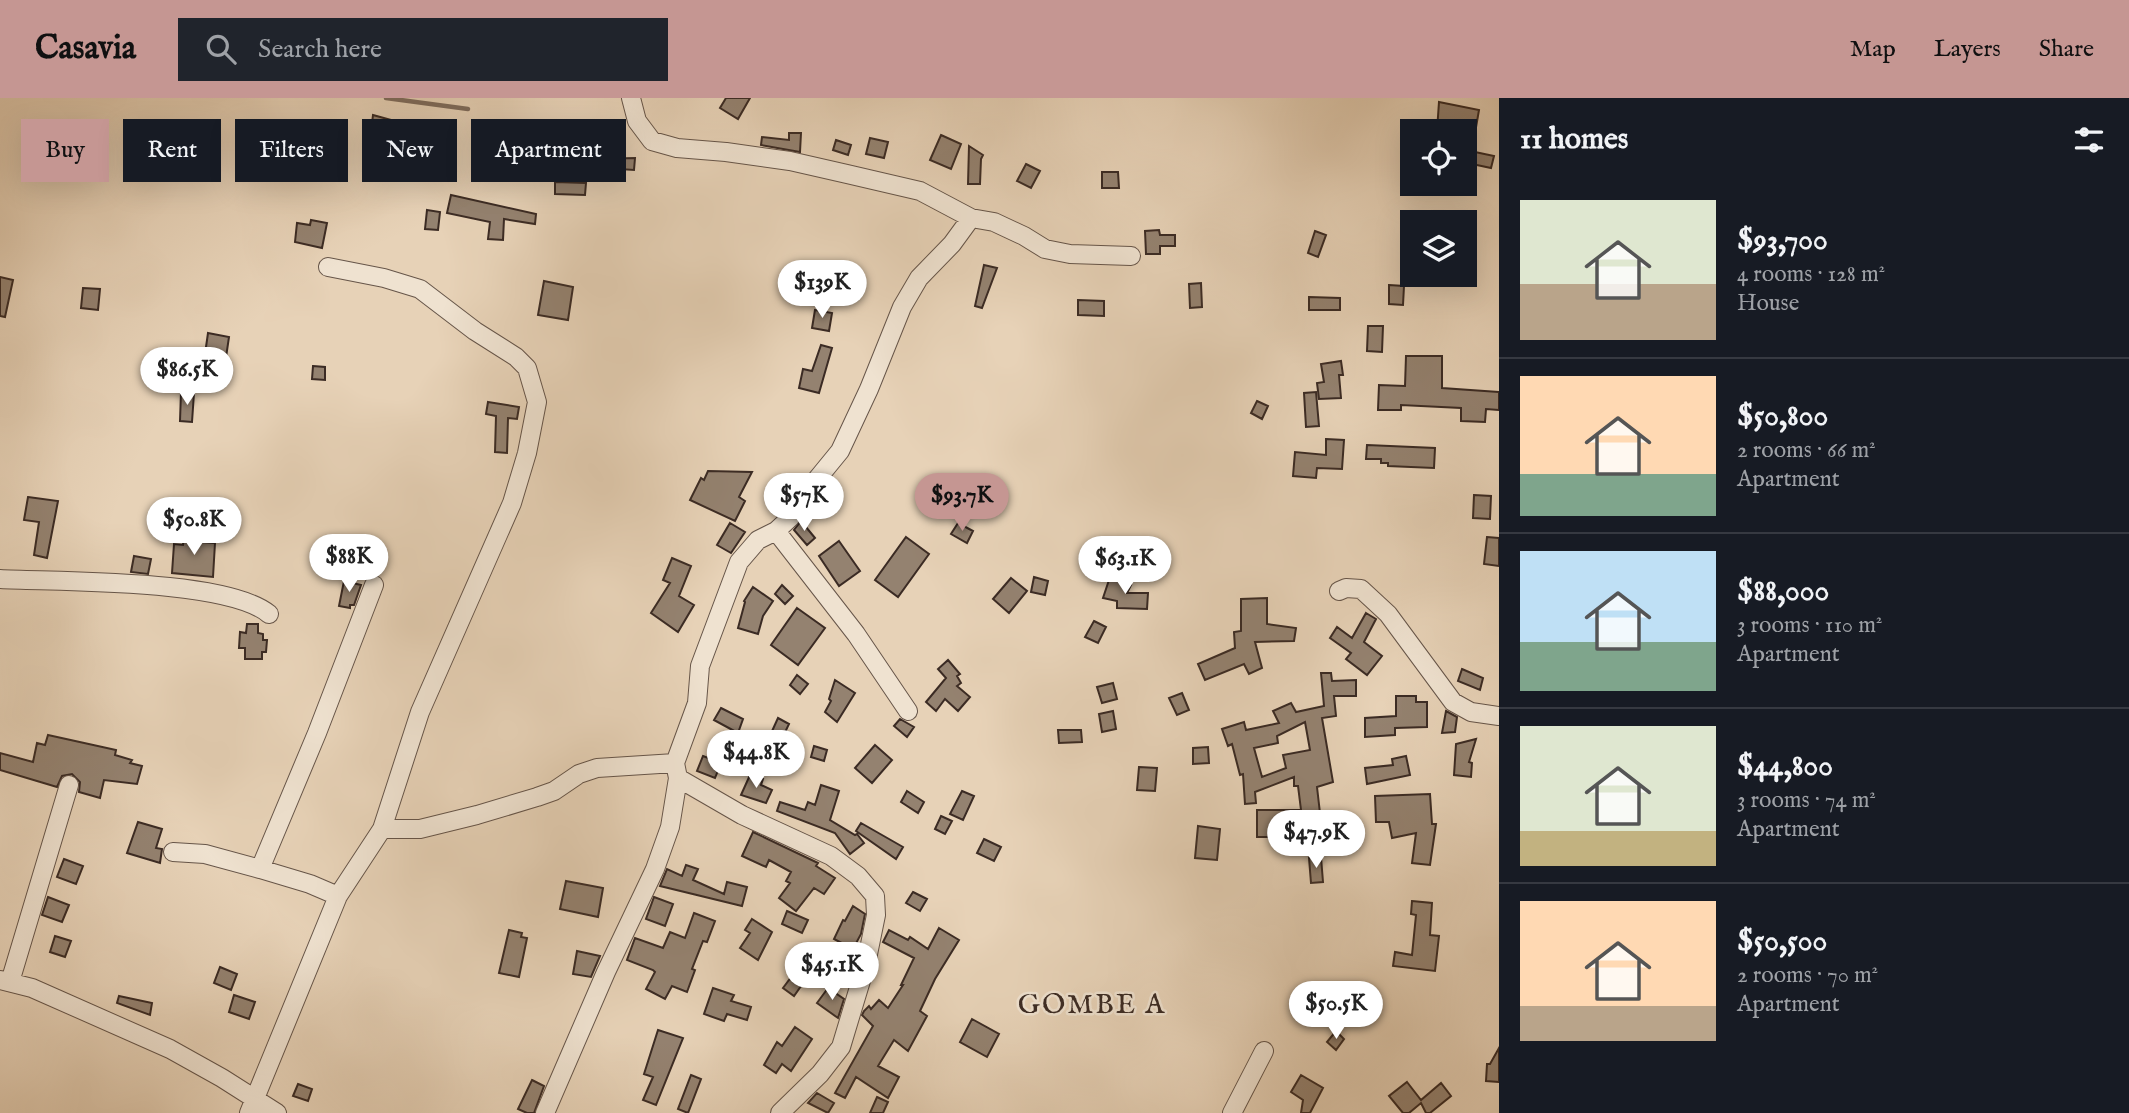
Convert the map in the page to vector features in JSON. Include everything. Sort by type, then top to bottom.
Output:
[{"type":"street","points":[[631,98],[637,121],[652,141],[677,148],[790,161],[920,191],[971,218],[994,222],[1045,249],[1070,254],[1131,256]]},
{"type":"street","points":[[545,1113],[606,972],[655,869],[670,827],[676,771],[697,703],[700,666],[739,562],[758,540],[776,531],[790,517],[804,495],[840,451],[869,389],[902,307],[919,278],[952,244],[971,218]]},
{"type":"street","points":[[252,1106],[338,896],[382,829],[419,712],[512,503],[527,453],[537,402],[527,368],[516,357],[475,331],[420,289],[384,278],[328,267]]},
{"type":"street","points":[[776,531],[856,634],[908,710]]},
{"type":"street","points":[[0,579],[177,587],[230,597],[261,607],[269,614]]},
{"type":"street","points":[[260,869],[317,733],[374,585]]},
{"type":"street","points":[[1339,591],[1346,588],[1361,589],[1388,614],[1453,702],[1462,709],[1499,716]]},
{"type":"street","points":[[382,829],[419,829],[477,815],[554,791],[579,774],[597,768],[676,771],[742,815],[831,856],[858,876],[875,896],[876,915],[866,964],[841,1047],[820,1074],[780,1113]]},
{"type":"street","points":[[69,785],[5,981],[32,988],[170,1049],[222,1078],[252,1106],[276,1113]]},
{"type":"street","points":[[173,852],[205,855],[260,869],[310,884],[338,896]]},
{"type":"street","points":[[1232,1113],[1264,1051]]},
{"type":"building","points":[[726,98],[750,98],[738,119],[720,108]]},
{"type":"building","points":[[1439,102],[1479,110],[1477,122],[1477,119],[1438,119]]},
{"type":"building","points":[[789,133],[801,133],[800,152],[761,145],[762,137],[789,140]]},
{"type":"building","points":[[941,135],[961,144],[951,169],[930,160]]},
{"type":"building","points":[[870,138],[888,142],[884,158],[866,154]]},
{"type":"building","points":[[836,140],[851,145],[848,155],[833,150]]},
{"type":"building","points":[[969,146],[983,155],[980,184],[968,184]]},
{"type":"building","points":[[1477,152],[1494,156],[1491,168],[1477,165]]},
{"type":"building","points":[[626,158],[635,158],[634,170],[626,169]]},
{"type":"building","points":[[1026,164],[1040,171],[1031,188],[1017,181]]},
{"type":"building","points":[[1102,172],[1118,172],[1119,188],[1102,188]]},
{"type":"building","points":[[555,182],[586,183],[585,195],[555,194]]},
{"type":"building","points":[[451,195],[536,214],[535,224],[504,219],[503,240],[488,239],[490,222],[447,213]]},
{"type":"building","points":[[427,210],[440,212],[438,230],[425,229]]},
{"type":"building","points":[[311,220],[327,223],[322,248],[295,242],[297,223],[310,225]]},
{"type":"building","points":[[1159,230],[1160,235],[1175,235],[1175,246],[1160,246],[1160,254],[1146,254],[1145,231]]},
{"type":"building","points":[[1315,231],[1326,235],[1318,257],[1308,253]]},
{"type":"building","points":[[984,265],[997,268],[982,308],[975,306]]},
{"type":"building","points":[[0,277],[13,280],[5,317],[0,316]]},
{"type":"building","points":[[544,281],[573,287],[568,320],[538,315]]},
{"type":"building","points":[[1201,283],[1202,307],[1190,308],[1189,284]]},
{"type":"building","points":[[1389,285],[1404,287],[1403,305],[1389,304]]},
{"type":"building","points":[[83,288],[100,289],[98,310],[81,308]]},
{"type":"building","points":[[1309,297],[1340,298],[1340,310],[1309,310]]},
{"type":"building","points":[[1078,300],[1104,301],[1104,316],[1078,315]]},
{"type":"building","points":[[815,310],[832,313],[829,331],[812,328]]},
{"type":"building","points":[[1368,326],[1383,326],[1382,352],[1367,351]]},
{"type":"building","points":[[208,333],[229,337],[225,364],[204,361]]},
{"type":"building","points":[[821,345],[832,348],[819,393],[799,388],[803,369],[812,371]]},
{"type":"building","points":[[1406,356],[1442,356],[1442,388],[1499,392],[1499,410],[1486,409],[1485,422],[1461,421],[1461,408],[1401,405],[1401,410],[1378,410],[1379,385],[1405,386]]},
{"type":"building","points":[[1341,361],[1341,398],[1319,399],[1317,383],[1324,382],[1321,364]]},
{"type":"building","points":[[313,366],[325,367],[325,380],[312,379]]},
{"type":"building","points":[[181,392],[194,393],[192,422],[180,421]]},
{"type":"building","points":[[1316,392],[1319,426],[1306,427],[1304,393]]},
{"type":"building","points":[[1257,401],[1268,406],[1262,419],[1251,413]]},
{"type":"building","points":[[488,402],[519,407],[517,419],[508,418],[507,453],[495,452],[496,416],[486,414]]},
{"type":"building","points":[[1326,439],[1344,440],[1342,469],[1317,468],[1316,478],[1293,476],[1295,452],[1326,455]]},
{"type":"building","points":[[1367,445],[1435,448],[1434,468],[1388,466],[1388,463],[1381,463],[1381,459],[1366,459]]},
{"type":"building","points":[[708,471],[752,472],[739,497],[745,501],[735,521],[690,500],[701,478],[704,480]]},
{"type":"building","points":[[1474,495],[1491,496],[1490,519],[1473,518]]},
{"type":"building","points":[[28,497],[58,501],[47,558],[34,555],[39,522],[24,520]]},
{"type":"building","points":[[801,521],[815,538],[807,545],[794,530]]},
{"type":"building","points":[[730,523],[745,532],[731,553],[717,545]]},
{"type":"building","points":[[958,523],[973,531],[967,543],[951,534]]},
{"type":"building","points":[[184,536],[203,537],[202,542],[215,543],[213,577],[172,573],[174,544],[183,545]]},
{"type":"building","points":[[906,537],[929,554],[898,597],[875,580]]},
{"type":"building","points":[[1487,537],[1499,538],[1499,566],[1484,564]]},
{"type":"building","points":[[357,538],[383,546],[378,563],[352,555]]},
{"type":"building","points":[[839,541],[860,571],[839,586],[819,556]]},
{"type":"building","points":[[134,556],[151,559],[148,574],[131,572]]},
{"type":"building","points":[[672,558],[691,566],[679,596],[694,605],[678,632],[651,613],[670,583],[663,580]]},
{"type":"building","points":[[1034,577],[1048,581],[1045,595],[1031,592]]},
{"type":"building","points":[[1110,577],[1131,585],[1127,593],[1148,593],[1147,609],[1117,608],[1117,601],[1103,598]]},
{"type":"building","points":[[1011,578],[1027,591],[1009,613],[993,599]]},
{"type":"building","points":[[344,581],[361,585],[354,605],[350,605],[350,608],[339,606]]},
{"type":"building","points":[[782,585],[793,596],[785,604],[775,594]]},
{"type":"building","points":[[753,587],[773,601],[763,616],[758,634],[738,628],[744,601]]},
{"type":"building","points":[[1267,598],[1267,624],[1296,628],[1294,641],[1255,642],[1262,668],[1249,674],[1244,664],[1205,680],[1198,664],[1235,648],[1234,632],[1241,631],[1241,599]]},
{"type":"building","points":[[797,608],[825,628],[798,665],[771,645]]},
{"type":"building","points":[[1366,613],[1376,619],[1364,642],[1382,656],[1367,675],[1346,659],[1351,653],[1330,638],[1337,627],[1352,638]]},
{"type":"building","points":[[1094,621],[1106,627],[1098,643],[1085,637]]},
{"type":"building","points":[[247,624],[258,624],[258,633],[263,634],[263,640],[267,640],[262,659],[245,659],[245,648],[239,648],[240,632],[246,633]]},
{"type":"building","points":[[948,660],[960,674],[957,676],[961,683],[957,686],[970,697],[958,711],[945,699],[936,711],[926,702],[946,678],[938,669]]},
{"type":"building","points":[[1462,669],[1483,678],[1480,690],[1458,681]]},
{"type":"building","points":[[1321,673],[1331,673],[1332,681],[1356,680],[1356,696],[1334,696],[1336,716],[1322,718],[1333,782],[1317,787],[1321,822],[1289,826],[1289,837],[1257,837],[1257,810],[1301,810],[1298,786],[1294,786],[1294,777],[1255,792],[1256,803],[1245,804],[1243,774],[1240,775],[1232,744],[1228,746],[1222,729],[1244,722],[1246,730],[1279,723],[1273,711],[1291,703],[1296,712],[1324,706]],"holes":[[[1305,722],[1310,750],[1283,755],[1286,768],[1262,777],[1254,748],[1278,743],[1277,736]]]},
{"type":"building","points":[[797,675],[808,684],[800,694],[790,685]]},
{"type":"building","points":[[835,680],[855,693],[837,722],[825,712],[831,701],[829,699]]},
{"type":"building","points":[[1113,683],[1117,699],[1102,703],[1097,687]]},
{"type":"building","points":[[1182,693],[1189,710],[1177,715],[1169,698]]},
{"type":"building","points":[[1396,696],[1416,696],[1416,702],[1427,702],[1427,727],[1395,728],[1395,735],[1365,737],[1365,718],[1396,716]]},
{"type":"building","points":[[721,708],[743,719],[738,733],[714,720]]},
{"type":"building","points":[[1113,711],[1116,729],[1102,732],[1099,714]]},
{"type":"building","points":[[1446,711],[1457,717],[1455,732],[1442,733]]},
{"type":"building","points":[[778,718],[789,724],[779,745],[768,740]]},
{"type":"building","points":[[900,719],[914,727],[907,737],[894,726]]},
{"type":"building","points":[[1058,730],[1081,730],[1082,742],[1059,743]]},
{"type":"building","points":[[48,735],[116,750],[115,755],[142,766],[137,784],[104,780],[100,798],[79,792],[80,782],[72,774],[62,776],[57,787],[0,770],[0,753],[33,762],[37,743],[45,745]]},
{"type":"building","points":[[1476,739],[1469,762],[1472,763],[1471,777],[1454,775],[1456,744]]},
{"type":"building","points":[[875,745],[892,760],[872,783],[855,768]]},
{"type":"building","points":[[814,746],[827,750],[824,761],[811,757]]},
{"type":"building","points":[[1208,747],[1209,763],[1193,764],[1193,748]]},
{"type":"building","points":[[703,756],[721,763],[715,778],[697,771]]},
{"type":"building","points":[[1406,756],[1410,775],[1367,784],[1365,768],[1393,765],[1392,759]]},
{"type":"building","points":[[1139,767],[1157,768],[1155,791],[1137,790]]},
{"type":"building","points":[[750,775],[763,779],[761,785],[772,790],[766,803],[741,795]]},
{"type":"building","points":[[821,785],[839,791],[830,820],[857,834],[864,843],[850,854],[835,833],[777,811],[780,802],[805,810],[808,802],[815,805]]},
{"type":"building","points":[[907,791],[924,802],[918,813],[901,802]]},
{"type":"building","points":[[962,791],[974,796],[963,820],[950,814]]},
{"type":"building","points":[[1430,794],[1432,824],[1436,824],[1430,865],[1412,863],[1416,833],[1392,838],[1389,822],[1376,822],[1375,796]]},
{"type":"building","points":[[941,816],[952,821],[945,834],[935,829]]},
{"type":"building","points":[[138,822],[162,829],[156,848],[162,849],[160,863],[127,853]]},
{"type":"building","points":[[861,823],[903,847],[896,859],[856,831]]},
{"type":"building","points":[[1198,826],[1220,829],[1217,860],[1195,858]]},
{"type":"building","points":[[753,832],[818,863],[816,866],[835,878],[824,894],[814,888],[796,911],[779,898],[790,883],[786,881],[791,872],[769,860],[766,867],[742,856]]},
{"type":"building","points":[[984,839],[1001,847],[994,861],[977,853]]},
{"type":"building","points":[[1321,857],[1323,882],[1311,883],[1309,858]]},
{"type":"building","points":[[64,859],[83,866],[76,884],[57,877]]},
{"type":"building","points":[[686,865],[698,869],[693,880],[724,894],[727,882],[747,887],[742,906],[660,886],[667,869],[682,876]]},
{"type":"building","points":[[566,881],[603,888],[598,917],[560,909]]},
{"type":"building","points":[[913,892],[927,899],[920,911],[906,903]]},
{"type":"building","points":[[48,897],[69,905],[62,922],[42,915]]},
{"type":"building","points":[[654,897],[673,904],[665,926],[646,919]]},
{"type":"building","points":[[1412,901],[1432,903],[1430,935],[1439,936],[1435,971],[1393,966],[1395,952],[1412,955],[1416,915],[1411,914]]},
{"type":"building","points":[[853,906],[865,914],[861,934],[853,949],[834,939]]},
{"type":"building","points":[[787,911],[808,920],[802,933],[782,924]]},
{"type":"building","points":[[694,913],[715,921],[707,942],[703,941],[692,969],[695,970],[687,992],[672,986],[665,999],[646,989],[655,972],[627,960],[635,938],[663,948],[670,932],[685,938]]},
{"type":"building","points":[[752,919],[772,932],[758,960],[740,948],[750,933],[745,930]]},
{"type":"building","points":[[939,928],[959,940],[935,979],[920,1011],[927,1016],[908,1051],[894,1040],[878,1066],[899,1077],[888,1098],[856,1077],[845,1098],[835,1093],[873,1026],[862,1015],[864,1011],[869,1006],[871,1009],[879,1000],[888,1008],[903,985],[914,958],[883,942],[889,930],[908,940],[910,937],[928,949]]},
{"type":"building","points":[[509,930],[522,933],[521,937],[527,938],[519,977],[499,973]]},
{"type":"building","points":[[55,936],[71,941],[65,957],[50,952]]},
{"type":"building","points":[[577,951],[600,956],[591,977],[573,974]]},
{"type":"building","points":[[220,967],[237,974],[231,990],[214,983]]},
{"type":"building","points":[[798,968],[808,976],[794,996],[783,988]]},
{"type":"building","points":[[1343,986],[1369,994],[1365,1008],[1369,1009],[1365,1021],[1345,1014],[1349,1000],[1339,997]]},
{"type":"building","points":[[713,988],[734,995],[731,1001],[751,1007],[747,1020],[727,1014],[724,1021],[704,1014]]},
{"type":"building","points":[[828,988],[844,999],[838,1018],[817,1003]]},
{"type":"building","points":[[234,995],[255,1002],[249,1019],[229,1012]]},
{"type":"building","points":[[119,996],[152,1003],[150,1015],[117,1003]]},
{"type":"building","points":[[972,1019],[999,1034],[987,1057],[960,1042]]},
{"type":"building","points":[[795,1027],[812,1039],[791,1071],[782,1064],[776,1073],[764,1065],[777,1042],[782,1046]]},
{"type":"building","points":[[658,1030],[683,1038],[656,1105],[643,1100],[653,1077],[644,1074]]},
{"type":"building","points":[[1336,1031],[1344,1039],[1336,1050],[1327,1042]]},
{"type":"building","points":[[1499,1048],[1499,1082],[1486,1081],[1487,1064],[1490,1064]]},
{"type":"building","points":[[691,1075],[701,1079],[688,1113],[678,1109]]},
{"type":"building","points":[[1301,1075],[1323,1088],[1310,1113],[1301,1113],[1303,1100],[1291,1092]]},
{"type":"building","points":[[532,1080],[544,1086],[534,1113],[527,1113],[518,1109]]},
{"type":"building","points":[[1407,1082],[1421,1100],[1441,1083],[1451,1096],[1430,1113],[1426,1113],[1421,1103],[1409,1113],[1403,1113],[1389,1096]]},
{"type":"building","points":[[298,1084],[312,1089],[308,1101],[293,1096]]},
{"type":"building","points":[[817,1093],[834,1103],[828,1113],[808,1103]]},
{"type":"building","points":[[877,1097],[888,1102],[883,1113],[870,1113]]},
{"type":"waterway","points":[[386,98],[468,109]]},
{"type":"district","name":"GOMBE A","points":[[1092,1003]]}]
